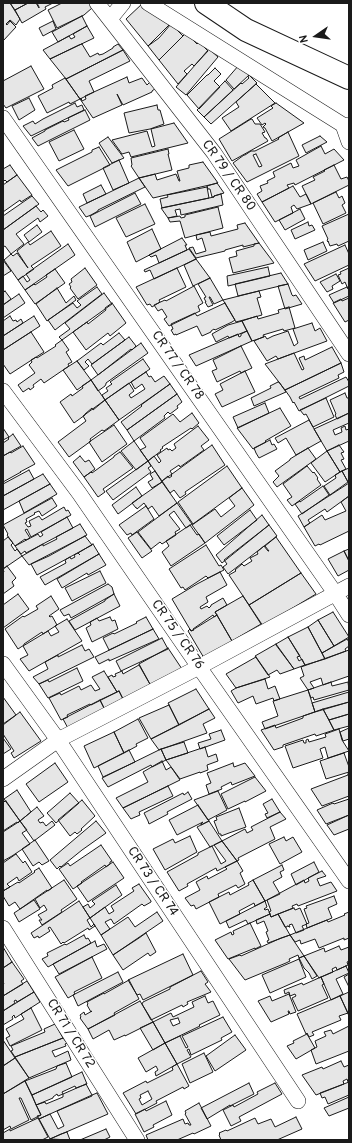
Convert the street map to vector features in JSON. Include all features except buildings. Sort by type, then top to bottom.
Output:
[{"type":"main road","points":[[206,3],[246,30],[349,78]]},
{"type":"street","name":"CR 79 / CR 80","points":[[98,3],[214,153],[349,354]]},
{"type":"street","points":[[110,20],[123,3]]},
{"type":"street","points":[[148,3],[346,126],[349,142]]},
{"type":"street","name":"CR 77 / CR 78","points":[[3,118],[349,615]]},
{"type":"street","name":"CR 75 / CR 76","points":[[3,391],[79,493],[349,880]]},
{"type":"street","points":[[3,778],[58,740],[199,667],[349,586]]},
{"type":"street","name":"CR 73 / CR 74","points":[[3,664],[58,740],[298,1101]]},
{"type":"street","name":"CR 71 / CR 72","points":[[3,928],[137,1140]]}]
